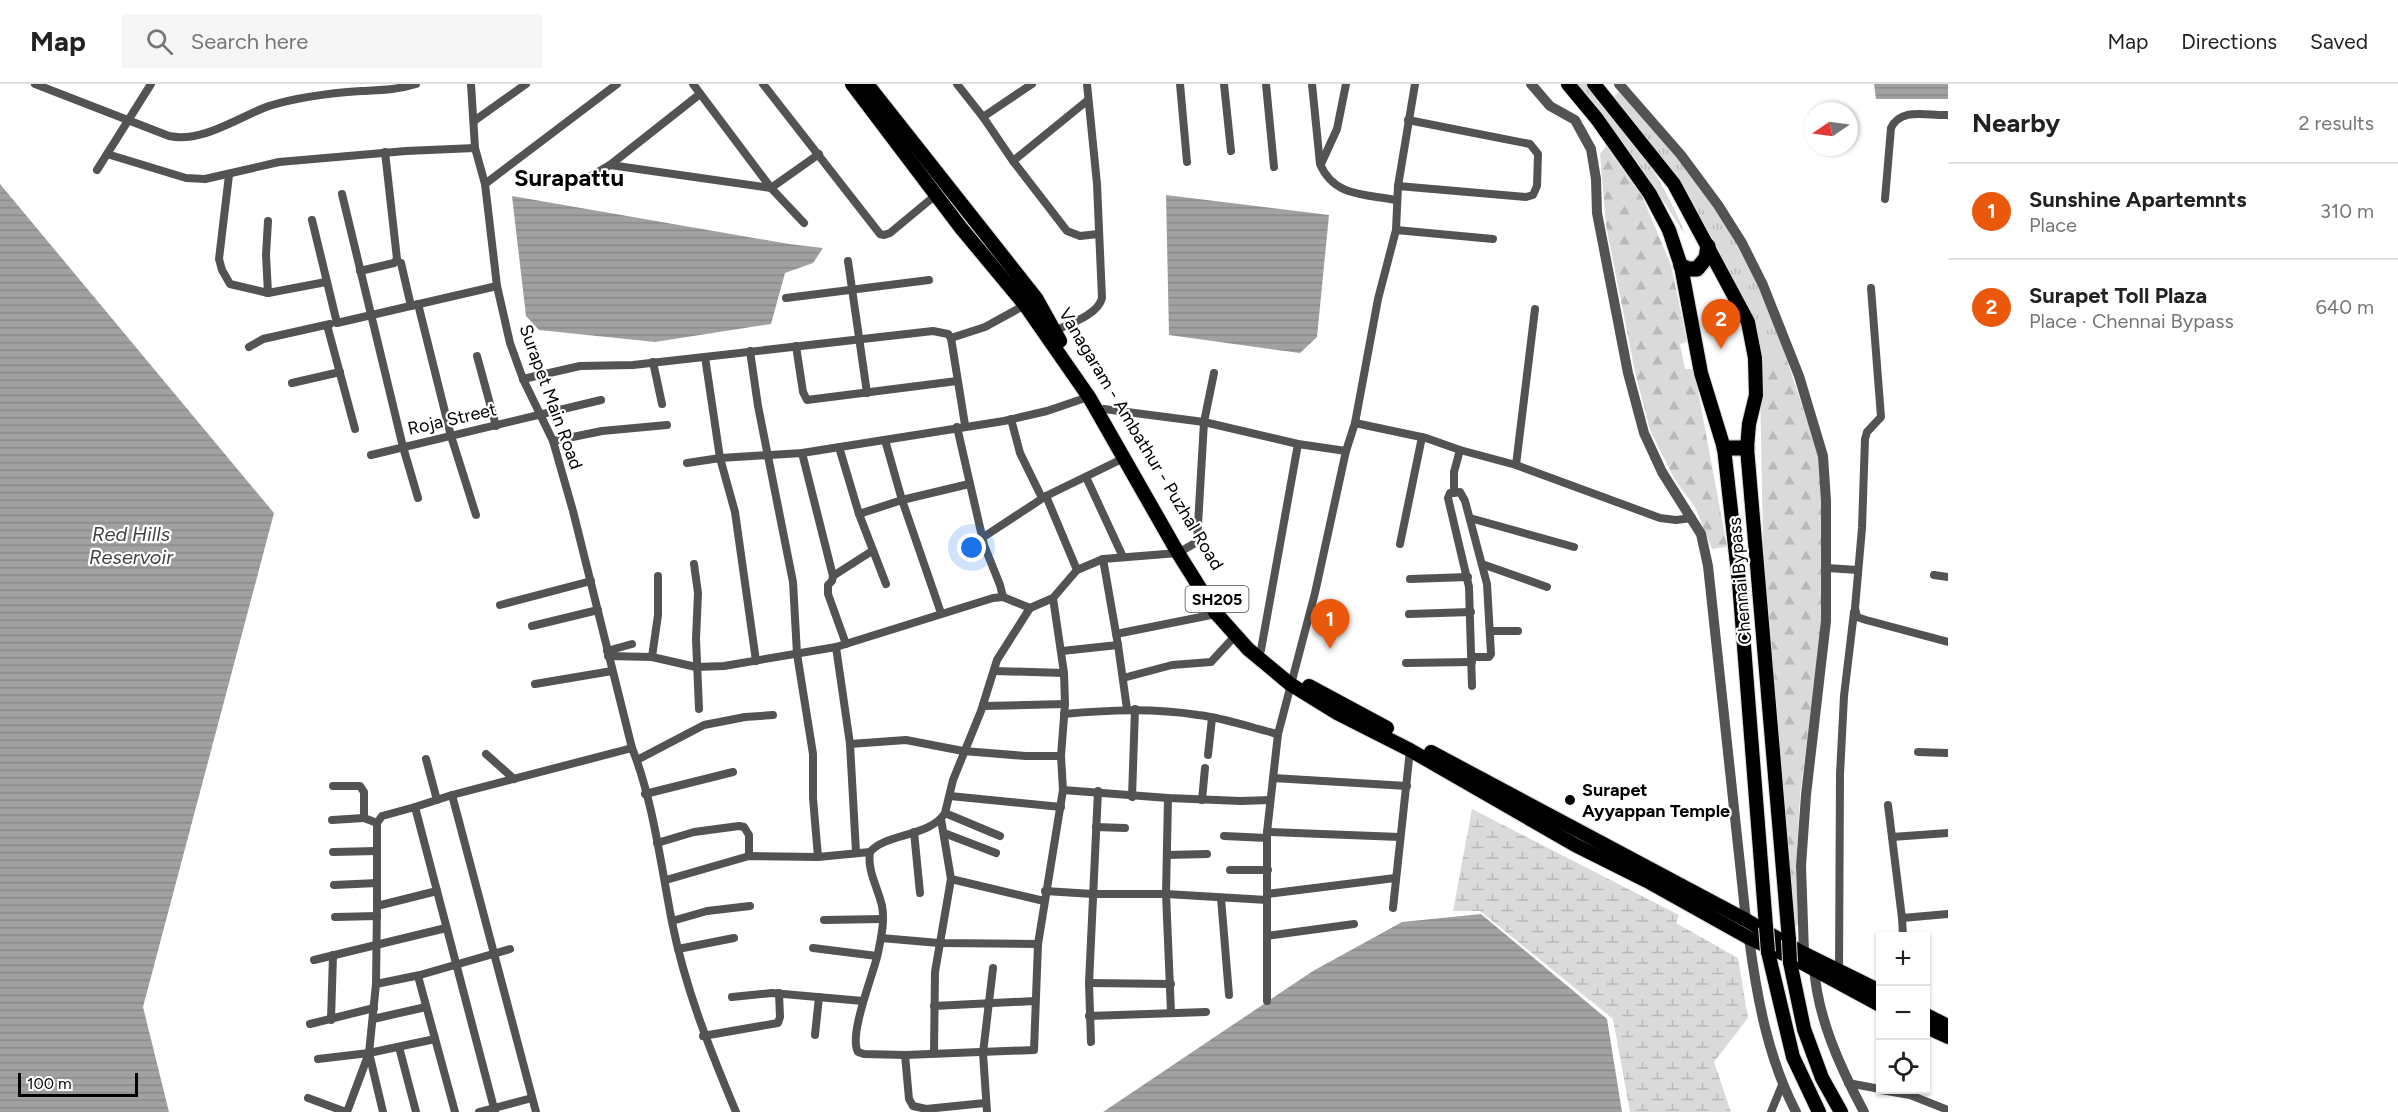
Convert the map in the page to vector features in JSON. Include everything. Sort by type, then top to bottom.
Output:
[{"type":"highway","points":[[1681,266],[1697,268],[1706,258],[1708,246]]},
{"type":"highway","points":[[1724,448],[1747,448]]},
{"type":"main road","points":[[852,84],[961,228],[1025,305],[1092,395],[1124,458],[1182,551]]},
{"type":"main road","name":"Vanagaram - Ambathur - Puzhal Road","points":[[867,84],[1036,298],[1092,395],[1104,409],[1182,551],[1220,611],[1291,680],[1540,817],[1746,920],[1811,960],[1876,989]]},
{"type":"main road","name":"Chennai Bypass","points":[[1568,84],[1597,119],[1650,194],[1669,230],[1681,266],[1701,373],[1724,448],[1739,582],[1769,957],[1793,1057],[1818,1112]]},
{"type":"main road","name":"Chennai Bypass","points":[[1594,84],[1674,184],[1748,322],[1755,358],[1756,395],[1749,424],[1747,448],[1790,962],[1804,1029],[1822,1078],[1841,1112]]},
{"type":"main road","points":[[1220,611],[1235,636],[1291,680]]},
{"type":"main road","points":[[1362,720],[1410,750],[1540,817],[1749,938],[1811,960],[1876,1002]]},
{"type":"main road","points":[[1930,1017],[1948,1026]]},
{"type":"main road","points":[[1930,1029],[1948,1037]]},
{"type":"street","points":[[35,84],[169,136],[186,138],[270,106],[348,92],[399,89],[416,84]]},
{"type":"street","points":[[97,170],[151,84]]},
{"type":"street","name":"Surapet Main Road","points":[[471,84],[475,148],[485,184],[497,286],[510,343],[523,379],[553,441],[637,760],[666,880],[678,949],[703,1036],[736,1112]]},
{"type":"street","points":[[474,121],[526,84]]},
{"type":"street","points":[[485,184],[617,84]]},
{"type":"street","points":[[693,84],[771,188],[804,223]]},
{"type":"street","points":[[764,84],[880,234],[890,232],[937,194]]},
{"type":"street","points":[[957,84],[1067,231],[1080,236],[1098,234]]},
{"type":"street","points":[[983,117],[1032,84]]},
{"type":"street","points":[[1054,332],[1100,305],[1102,288],[1097,184],[1087,84]]},
{"type":"street","points":[[1180,84],[1187,162]]},
{"type":"street","points":[[1224,84],[1231,151]]},
{"type":"street","points":[[1266,84],[1274,167]]},
{"type":"street","points":[[1312,84],[1320,164],[1325,177],[1341,189],[1396,201]]},
{"type":"street","points":[[1320,164],[1337,129],[1346,84]]},
{"type":"street","points":[[1267,1001],[1267,835],[1278,734],[1315,593],[1346,451],[1355,423],[1378,299],[1390,245],[1396,230],[1396,201],[1415,84]]},
{"type":"street","points":[[1531,84],[1550,106],[1575,120],[1591,148],[1596,179],[1597,213],[1628,374],[1644,433],[1662,472],[1701,534],[1708,566],[1746,920]]},
{"type":"street","points":[[1621,85],[1681,155],[1718,205],[1742,243],[1763,285],[1798,376],[1823,456],[1826,501],[1827,621],[1806,795],[1801,866],[1811,960],[1822,1013],[1848,1083],[1864,1112]]},
{"type":"street","points":[[591,176],[610,165],[700,94]]},
{"type":"street","points":[[1013,161],[1088,100]]},
{"type":"street","points":[[1885,199],[1891,128],[1894,122],[1901,116],[1908,115],[1948,115]]},
{"type":"street","points":[[1398,186],[1526,196],[1533,195],[1537,186],[1538,154],[1530,144],[1408,120]]},
{"type":"street","points":[[107,154],[186,178],[205,179],[279,162],[385,152],[475,148]]},
{"type":"street","points":[[360,271],[394,263],[398,259],[385,152]]},
{"type":"street","points":[[610,165],[771,188],[819,154]]},
{"type":"street","points":[[229,175],[219,259],[230,284],[268,293],[326,282]]},
{"type":"street","points":[[342,194],[370,316],[418,498]]},
{"type":"street","points":[[312,220],[326,282],[340,372],[355,429]]},
{"type":"street","points":[[268,221],[266,255],[268,293]]},
{"type":"street","points":[[1396,230],[1493,239]]},
{"type":"street","points":[[848,261],[867,393]]},
{"type":"street","points":[[401,263],[476,515]]},
{"type":"street","points":[[786,298],[929,280]]},
{"type":"street","points":[[249,347],[263,339],[497,286]]},
{"type":"street","points":[[1839,971],[1840,774],[1844,696],[1855,608],[1865,439],[1866,432],[1881,417],[1871,288]]},
{"type":"street","points":[[951,338],[985,327],[1025,305]]},
{"type":"street","points":[[1516,465],[1535,309]]},
{"type":"street","points":[[523,379],[580,366],[705,357],[933,332],[948,334],[951,338],[969,484],[982,538],[1003,597]]},
{"type":"street","points":[[796,346],[805,399],[957,381]]},
{"type":"street","points":[[750,351],[758,406],[793,582],[797,654],[813,754],[813,798],[818,857]]},
{"type":"street","points":[[477,356],[496,426]]},
{"type":"street","points":[[705,357],[720,458],[735,512],[756,661]]},
{"type":"street","points":[[653,362],[662,404]]},
{"type":"street","points":[[292,383],[340,372]]},
{"type":"street","points":[[934,1052],[935,972],[951,879],[943,816],[963,751],[983,706],[997,660],[1030,608],[1053,598],[1077,570],[1103,559],[1182,551],[1197,542],[1204,422],[1214,374]]},
{"type":"street","points":[[687,463],[720,458],[802,453],[1011,419],[1047,411],[1092,395]]},
{"type":"street","name":"Roja Street","points":[[371,455],[601,400]]},
{"type":"street","points":[[1104,409],[1204,422],[1299,444],[1346,451]]},
{"type":"street","points":[[1011,419],[1020,453],[1044,497],[1077,570]]},
{"type":"street","points":[[1355,423],[1422,437],[1516,465],[1660,518],[1676,520],[1692,518]]},
{"type":"street","points":[[553,441],[602,431],[668,425]]},
{"type":"street","points":[[1400,544],[1422,437]]},
{"type":"street","points":[[885,440],[902,500],[941,613]]},
{"type":"street","points":[[1261,650],[1299,444]]},
{"type":"street","points":[[839,447],[859,514],[886,584]]},
{"type":"street","points":[[1455,493],[1454,472],[1460,450]]},
{"type":"street","points":[[802,453],[833,576]]},
{"type":"street","points":[[982,538],[1044,497],[1124,458]]},
{"type":"street","points":[[1086,477],[1123,557]]},
{"type":"street","points":[[859,514],[902,500],[969,484]]},
{"type":"street","points":[[1406,663],[1472,659],[1489,657],[1491,654],[1487,584],[1462,493],[1450,493],[1448,498],[1468,577],[1471,612],[1472,659],[1472,686]]},
{"type":"street","points":[[1470,518],[1574,547]]},
{"type":"street","points":[[846,644],[827,589],[833,576],[872,551]]},
{"type":"street","points":[[1103,559],[1123,678],[1131,709],[1132,796]]},
{"type":"street","points":[[694,564],[698,593],[696,667],[699,709]]},
{"type":"street","points":[[1482,564],[1547,587]]},
{"type":"street","points":[[1827,568],[1858,570]]},
{"type":"street","points":[[1934,574],[1948,577]]},
{"type":"street","points":[[652,657],[658,615],[658,576]]},
{"type":"street","points":[[1410,579],[1468,577]]},
{"type":"street","points":[[500,604],[591,581]]},
{"type":"street","points":[[608,653],[652,657],[696,667],[724,666],[836,647],[993,598],[1003,597],[1030,608]]},
{"type":"street","points":[[1000,836],[943,816],[914,832],[875,846],[870,852],[871,871],[882,908],[881,938],[863,1001],[855,1045],[858,1052],[905,1055],[934,1052],[983,1053],[1034,1050],[1038,944],[1063,790],[1061,756],[1065,709],[1064,673],[1053,598]]},
{"type":"street","points":[[1855,608],[1857,617],[1948,642]]},
{"type":"street","points":[[532,626],[598,610]]},
{"type":"street","points":[[1116,634],[1220,611]]},
{"type":"street","points":[[1409,614],[1471,612]]},
{"type":"street","points":[[1490,632],[1518,631]]},
{"type":"street","points":[[1123,678],[1172,666],[1211,662],[1235,636]]},
{"type":"street","points":[[608,653],[632,644]]},
{"type":"street","points":[[1062,651],[1118,645]]},
{"type":"street","points":[[836,647],[850,744],[856,852]]},
{"type":"street","points":[[536,684],[612,670]]},
{"type":"street","points":[[995,671],[1064,673]]},
{"type":"street","points":[[983,706],[1131,709],[1212,718],[1278,734]]},
{"type":"street","points":[[637,760],[704,725],[745,717],[773,715]]},
{"type":"street","points":[[1208,755],[1212,718]]},
{"type":"street","points":[[850,744],[906,740],[963,751],[1061,756]]},
{"type":"street","points":[[308,1098],[346,1112],[369,1053],[376,984],[377,823],[382,816],[452,795],[632,748]]},
{"type":"street","points":[[1393,908],[1410,750]]},
{"type":"street","points":[[1918,752],[1948,753]]},
{"type":"street","points":[[486,754],[514,779]]},
{"type":"street","points":[[426,759],[437,800]]},
{"type":"street","points":[[1202,800],[1205,768]]},
{"type":"street","points":[[645,794],[733,772]]},
{"type":"street","points":[[1273,778],[1407,786]]},
{"type":"street","points":[[333,786],[360,786],[364,792],[364,818]]},
{"type":"street","points":[[1063,790],[1202,800],[1270,800]]},
{"type":"street","points":[[1091,1042],[1089,983],[1098,791]]},
{"type":"street","points":[[452,795],[536,1112]]},
{"type":"street","points":[[950,796],[1061,807]]},
{"type":"street","points":[[1168,798],[1166,894],[1171,1012]]},
{"type":"street","points":[[1888,804],[1903,932]]},
{"type":"street","points":[[415,807],[495,1110]]},
{"type":"street","points":[[332,819],[364,818],[377,823]]},
{"type":"street","points":[[657,843],[711,828],[739,826],[748,833],[749,856]]},
{"type":"street","points":[[1096,827],[1125,828]]},
{"type":"street","points":[[914,832],[920,893]]},
{"type":"street","points":[[944,833],[996,853]]},
{"type":"street","points":[[1892,837],[1948,833]]},
{"type":"street","points":[[1224,836],[1400,837]]},
{"type":"street","points":[[333,852],[376,850]]},
{"type":"street","points":[[666,880],[749,856],[818,857],[870,852]]},
{"type":"street","points":[[1167,855],[1207,854]]},
{"type":"street","points":[[1230,870],[1268,870]]},
{"type":"street","points":[[1045,891],[1093,894],[1166,894],[1221,898],[1267,897],[1395,878]]},
{"type":"street","points":[[951,879],[1044,902]]},
{"type":"street","points":[[334,885],[377,883]]},
{"type":"street","points":[[377,906],[437,891]]},
{"type":"street","points":[[1221,898],[1229,995]]},
{"type":"street","points":[[672,921],[707,912],[750,906]]},
{"type":"street","points":[[1902,918],[1948,914]]},
{"type":"street","points":[[335,917],[377,916]]},
{"type":"street","points":[[824,920],[882,919]]},
{"type":"street","points":[[1267,936],[1354,924]]},
{"type":"street","points":[[314,960],[446,928]]},
{"type":"street","points":[[678,949],[734,938]]},
{"type":"street","points":[[881,938],[939,943],[1038,944]]},
{"type":"street","points":[[1749,938],[1763,1023],[1782,1085],[1796,1112]]},
{"type":"street","points":[[813,948],[877,956]]},
{"type":"street","points":[[376,984],[417,976],[510,950]]},
{"type":"street","points":[[331,1020],[333,956]]},
{"type":"street","points":[[905,1055],[909,1099],[913,1106],[926,1109],[986,1108],[983,1053],[993,968]]},
{"type":"street","points":[[417,976],[455,1112]]},
{"type":"street","points":[[1089,983],[1171,984]]},
{"type":"street","points":[[732,997],[779,993],[863,1001]]},
{"type":"street","points":[[703,1036],[778,1023],[779,993]]},
{"type":"street","points":[[814,1035],[819,997]]},
{"type":"street","points":[[934,1006],[1035,1001]]},
{"type":"street","points":[[373,1019],[426,1007]]},
{"type":"street","points":[[310,1024],[374,1008]]},
{"type":"street","points":[[1089,1016],[1206,1012]]},
{"type":"street","points":[[318,1059],[369,1053],[435,1038]]},
{"type":"street","points":[[399,1047],[416,1112]]},
{"type":"street","points":[[369,1053],[382,1112]]},
{"type":"street","points":[[1848,1083],[1876,1088]]},
{"type":"street","points":[[1771,1112],[1782,1085]]},
{"type":"street","points":[[1905,1094],[1948,1110]]},
{"type":"street","points":[[479,1112],[495,1110],[532,1098]]},
{"type":"green space","points":[[1575,84],[1587,84],[1629,137],[1666,193],[1685,234],[1629,150]]},
{"type":"green space","points":[[1619,91],[1691,175],[1724,221],[1752,274],[1783,348],[1760,356],[1715,249],[1612,99]]},
{"type":"green space","points":[[1606,146],[1642,196],[1671,265],[1687,342],[1680,344],[1685,369],[1694,369],[1727,547],[1712,549],[1695,507],[1675,480],[1650,430],[1635,372],[1606,225],[1600,154]]},
{"type":"green space","points":[[1783,348],[1819,457],[1822,502],[1822,621],[1800,795],[1796,867],[1798,924],[1794,929],[1764,598],[1760,356]]},
{"type":"green space","points":[[1472,809],[1679,915],[1676,923],[1738,958],[1748,1018],[1714,1062],[1731,1112],[1630,1112],[1613,1019],[1480,911],[1453,911]]},
{"type":"water","points":[[1874,84],[1948,84],[1948,99],[1876,99]]},
{"type":"water","name":"Red Hills Reservoir","points":[[0,184],[274,513],[143,1007],[169,1112],[0,1112]]},
{"type":"water","points":[[1166,195],[1329,215],[1317,337],[1300,353],[1169,335]]},
{"type":"water","points":[[512,196],[823,248],[813,263],[785,273],[771,324],[655,342],[539,330],[526,316]]},
{"type":"water","points":[[1481,914],[1607,1019],[1622,1112],[1103,1112],[1313,971],[1402,922]]},
{"type":"place","name":"Surapet Toll Plaza","points":[[1721,349]]},
{"type":"place","name":"Sunshine Apartemnts","points":[[1330,649]]},
{"type":"place","name":"Surapet Ayyappan Temple","points":[[1570,800]]},
{"type":"district","name":"Surapattu","points":[[569,177]]}]
